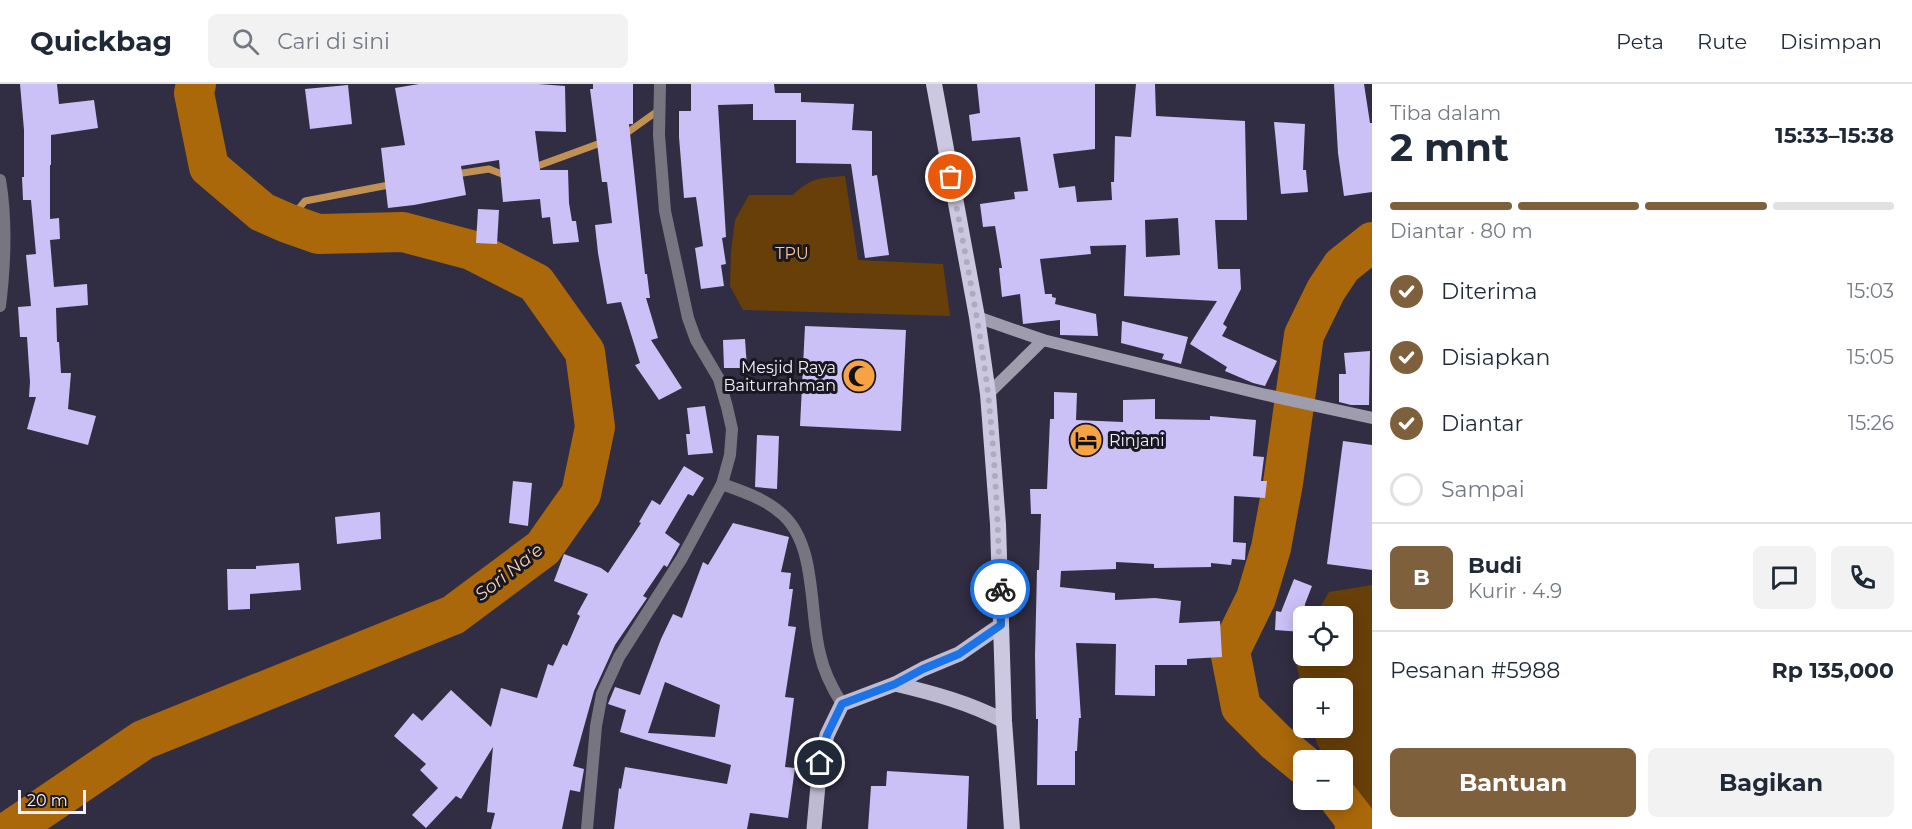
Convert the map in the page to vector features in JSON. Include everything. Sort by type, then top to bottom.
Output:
[{"type":"highway","points":[[934,84],[988,394],[998,524],[1004,722],[1012,829]]},
{"type":"main road","points":[[976,317],[1043,340],[1321,408],[1372,418]]},
{"type":"main road","points":[[988,394],[1043,340]]},
{"type":"main road","points":[[814,829],[820,763],[827,735],[842,704],[895,684],[959,654],[1001,625]]},
{"type":"main road","points":[[895,684],[986,711],[1004,722]]},
{"type":"street","points":[[587,829],[596,726],[602,694],[619,657],[682,558],[722,484],[730,455],[732,429],[719,379],[696,340],[688,318],[665,211],[659,135],[660,84]]},
{"type":"street","points":[[0,180],[4,230],[0,306]]},
{"type":"street","points":[[722,484],[767,501],[785,516],[796,531],[805,556],[819,653],[825,674],[842,704]]},
{"type":"green space","name":"TPU","points":[[845,176],[858,260],[943,264],[950,316],[743,310],[730,286],[731,252],[735,220],[749,195],[793,195],[811,182]]},
{"type":"green space","points":[[1372,585],[1372,829],[1363,829],[1353,803],[1353,750],[1321,750],[1316,738],[1353,738],[1353,678],[1299,678],[1296,666],[1353,666],[1353,606],[1321,606],[1329,592]]},
{"type":"building","points":[[20,84],[57,84],[59,104],[94,100],[98,128],[51,135],[50,165],[50,219],[59,218],[60,239],[50,240],[54,287],[87,284],[88,305],[56,308],[61,373],[71,373],[68,409],[96,416],[88,445],[27,429],[36,397],[29,397],[27,337],[20,337],[18,307],[31,306],[26,255],[36,254],[31,200],[23,200],[24,130]]},
{"type":"building","points":[[419,84],[565,86],[566,132],[535,131],[540,170],[568,170],[569,203],[572,221],[576,221],[579,242],[553,244],[550,217],[542,218],[540,199],[503,202],[499,160],[461,166],[466,195],[388,208],[381,148],[405,145],[395,88]]},
{"type":"building","points":[[593,84],[633,84],[633,124],[629,124],[645,274],[647,274],[650,298],[646,298],[658,338],[651,340],[682,388],[659,400],[635,365],[640,363],[621,302],[607,304],[595,225],[612,223],[607,182],[602,182],[590,89],[593,89]]},
{"type":"building","points":[[691,84],[774,84],[775,93],[801,93],[801,102],[854,104],[852,130],[872,131],[872,176],[877,175],[889,255],[865,258],[851,164],[796,163],[796,120],[753,120],[753,104],[718,105],[726,237],[722,238],[726,264],[721,265],[724,286],[701,289],[695,248],[703,246],[696,197],[684,198],[679,137],[679,111],[691,111]]},
{"type":"building","points":[[977,84],[1095,84],[1095,149],[1053,154],[1059,188],[1075,186],[1077,202],[1112,200],[1111,182],[1114,182],[1115,136],[1131,137],[1136,84],[1155,84],[1156,116],[1245,121],[1247,220],[1215,220],[1218,269],[1240,269],[1241,289],[1223,324],[1227,327],[1222,336],[1277,361],[1265,386],[1225,371],[1227,367],[1190,344],[1217,301],[1124,296],[1126,245],[1090,246],[1091,254],[1040,259],[1045,294],[1052,294],[1052,297],[1056,298],[1055,304],[1096,314],[1098,336],[1060,335],[1060,320],[1023,324],[1020,294],[1002,297],[999,268],[1002,268],[995,226],[983,227],[980,204],[1015,199],[1014,192],[1028,191],[1020,137],[972,141],[969,115],[980,113]],"holes":[[[1178,218],[1180,255],[1146,257],[1145,220]]]},
{"type":"building","points":[[1334,84],[1364,84],[1370,123],[1372,123],[1372,192],[1344,196],[1338,153]]},
{"type":"building","points":[[348,85],[352,124],[310,129],[305,89]]},
{"type":"building","points":[[1274,122],[1305,124],[1303,170],[1306,170],[1308,192],[1281,194]]},
{"type":"building","points":[[478,209],[499,210],[497,244],[476,243]]},
{"type":"building","points":[[1122,321],[1188,337],[1181,364],[1162,359],[1164,354],[1121,343]]},
{"type":"building","points":[[805,326],[906,330],[901,431],[800,426]]},
{"type":"building","points":[[745,339],[747,368],[724,368],[723,340]]},
{"type":"building","points":[[1370,351],[1369,405],[1339,402],[1339,374],[1346,374],[1344,353]]},
{"type":"building","points":[[1054,392],[1077,393],[1076,420],[1123,422],[1123,400],[1155,399],[1155,419],[1210,420],[1210,416],[1256,420],[1253,456],[1264,457],[1261,481],[1267,481],[1265,498],[1234,496],[1233,542],[1246,543],[1245,560],[1232,559],[1231,565],[1211,563],[1211,567],[1154,568],[1154,564],[1116,562],[1116,569],[1061,571],[1060,587],[1115,593],[1115,600],[1155,598],[1181,601],[1179,623],[1220,621],[1222,657],[1187,659],[1187,665],[1155,665],[1155,696],[1115,695],[1116,644],[1076,643],[1081,718],[1079,718],[1077,751],[1075,751],[1075,785],[1037,785],[1038,719],[1036,719],[1035,655],[1041,514],[1031,514],[1030,489],[1047,489],[1050,419],[1054,419]]},
{"type":"building","points":[[705,406],[713,453],[688,455],[686,434],[690,434],[687,408]]},
{"type":"building","points":[[757,435],[779,436],[777,489],[755,487]]},
{"type":"building","points":[[1343,441],[1372,445],[1372,570],[1327,564]]},
{"type":"building","points":[[684,466],[704,478],[693,496],[688,494],[665,533],[680,544],[667,567],[664,565],[643,596],[647,598],[615,645],[594,691],[573,766],[584,769],[580,792],[570,790],[562,829],[491,829],[495,813],[487,812],[493,747],[461,799],[456,796],[426,828],[412,815],[438,788],[420,770],[426,764],[394,736],[413,713],[422,721],[451,690],[491,727],[501,688],[537,698],[548,664],[553,666],[563,644],[567,646],[580,616],[577,614],[588,594],[554,581],[564,554],[601,568],[608,573],[641,523],[639,522],[652,500],[660,505]]},
{"type":"building","points":[[513,481],[532,483],[528,526],[509,523]]},
{"type":"building","points":[[380,512],[381,539],[337,544],[335,517]]},
{"type":"building","points":[[733,523],[789,537],[781,572],[791,573],[789,589],[793,589],[788,626],[796,627],[785,697],[794,698],[785,767],[795,768],[788,818],[750,813],[747,829],[614,829],[619,788],[621,789],[625,767],[727,784],[731,765],[620,732],[626,710],[608,704],[615,687],[640,695],[673,614],[682,618],[703,562],[708,565]],"holes":[[[665,682],[720,705],[715,737],[648,733]]]},
{"type":"building","points":[[299,563],[301,590],[250,594],[250,609],[228,610],[227,569],[256,569],[256,566]]},
{"type":"building","points":[[1294,579],[1312,586],[1305,606],[1293,606],[1293,631],[1275,630],[1276,611],[1281,612]]},
{"type":"building","points":[[887,771],[969,776],[967,829],[868,829],[871,786],[886,786]]},
{"type":"waterway","name":"Sori Na'e","points":[[12,829],[143,740],[453,615],[543,548],[581,494],[595,427],[585,352],[536,283],[471,250],[403,232],[318,234],[262,212],[209,167],[194,93],[196,84]]},
{"type":"waterway","points":[[624,135],[659,110]]},
{"type":"waterway","points":[[532,168],[606,141]]},
{"type":"waterway","points":[[456,174],[489,169],[502,174],[509,172]]},
{"type":"waterway","points":[[287,223],[305,201],[394,184]]},
{"type":"waterway","points":[[1293,756],[1241,707],[1230,651],[1256,598],[1271,548],[1283,483],[1304,335],[1326,290],[1342,266],[1372,242]]},
{"type":"waterway","points":[[1348,810],[1354,818],[1355,829]]},
{"type":"way so far","points":[[951,177],[988,394],[998,524],[1000,589]]},
{"type":"place","name":"Mesjid Raya Baiturrahman","points":[[859,376]]},
{"type":"place","name":"Rinjani","points":[[1086,440]]},
{"type":"route","points":[[820,763],[827,735],[842,704],[895,684],[959,654],[1001,625],[1000,589]]}]
